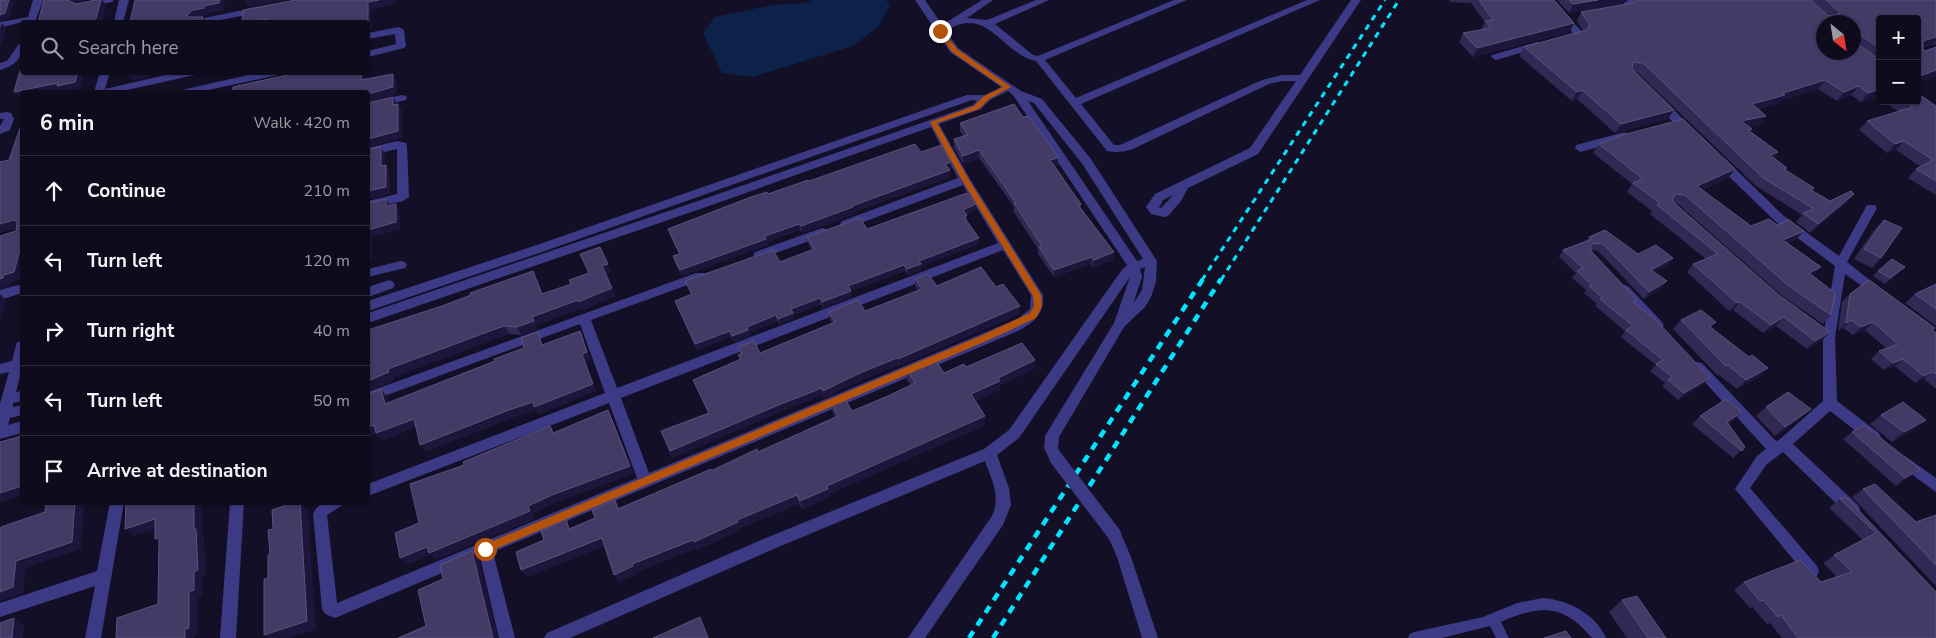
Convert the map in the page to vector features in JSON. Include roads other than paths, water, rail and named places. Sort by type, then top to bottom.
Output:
[{"type":"street","points":[[31,20],[38,0]]},
{"type":"street","points":[[80,6],[109,0]]},
{"type":"street","points":[[119,20],[124,0]]},
{"type":"street","points":[[920,0],[954,50],[1012,90],[1038,101],[1087,162],[1151,261],[1152,281],[1148,294],[1140,306],[1120,324]]},
{"type":"street","points":[[940,31],[988,0]]},
{"type":"street","points":[[956,20],[988,23],[1044,0]]},
{"type":"street","points":[[988,23],[1030,57],[1039,59],[1182,0]]},
{"type":"street","points":[[1075,102],[1315,0]]},
{"type":"street","points":[[1183,186],[1254,151],[1356,0]]},
{"type":"street","points":[[1496,57],[1578,35],[1576,29],[1549,0]]},
{"type":"street","points":[[1607,11],[1625,8],[1633,0]]},
{"type":"street","points":[[209,20],[267,8]]},
{"type":"street","points":[[1566,18],[1580,16]]},
{"type":"street","points":[[0,25],[20,22]]},
{"type":"street","points":[[370,36],[398,30],[401,46],[370,54]]},
{"type":"street","points":[[0,68],[11,62],[20,49]]},
{"type":"street","points":[[1039,59],[1108,146],[1114,149],[1121,149],[1266,82],[1282,78],[1304,78]]},
{"type":"street","points":[[100,90],[104,75]]},
{"type":"street","points":[[114,90],[182,75]]},
{"type":"street","points":[[195,90],[264,75]]},
{"type":"street","points":[[370,317],[702,204],[971,97],[986,98],[1012,90]]},
{"type":"street","points":[[1012,90],[1134,266],[1136,276],[1120,324],[1059,422],[1052,436],[1051,448],[1056,458],[1114,534],[1124,557],[1150,638]]},
{"type":"street","points":[[1652,94],[1674,123],[1699,141]]},
{"type":"street","points":[[370,106],[402,98]]},
{"type":"street","points":[[370,305],[853,144],[977,108],[986,98]]},
{"type":"street","points":[[0,116],[7,116],[9,119],[6,127],[0,130]]},
{"type":"street","points":[[330,505],[323,509],[320,514],[330,609],[335,611],[988,337],[1033,315],[1038,306],[1037,295],[1004,244],[933,122]]},
{"type":"street","points":[[1580,148],[1634,134]]},
{"type":"street","points":[[370,152],[397,145],[402,146],[403,197],[370,205]]},
{"type":"street","points":[[1712,154],[1780,219],[1893,302]]},
{"type":"street","points":[[1068,170],[1087,162]]},
{"type":"street","points":[[751,258],[966,180]]},
{"type":"street","points":[[1830,403],[1829,337],[1841,264],[1871,208]]},
{"type":"street","points":[[370,489],[1004,244]]},
{"type":"street","points":[[552,638],[573,634],[771,542],[989,453],[1014,434],[1125,274],[1134,266],[1151,261]]},
{"type":"street","points":[[370,273],[401,265]]},
{"type":"street","points":[[370,396],[714,271]]},
{"type":"street","points":[[1613,277],[1666,333]]},
{"type":"street","points":[[370,291],[389,285]]},
{"type":"street","points":[[0,295],[20,290]]},
{"type":"street","points":[[584,318],[645,481]]},
{"type":"street","points":[[1814,326],[1829,337]]},
{"type":"street","points":[[1686,355],[1779,446],[1865,522]]},
{"type":"street","points":[[0,370],[19,364]]},
{"type":"street","points":[[0,429],[19,364]]},
{"type":"street","points":[[9,399],[20,396]]},
{"type":"street","points":[[1830,403],[1883,444]]},
{"type":"street","points":[[1812,571],[1742,489],[1762,460],[1830,403]]},
{"type":"street","points":[[3,415],[20,411]]},
{"type":"street","points":[[0,433],[20,428]]},
{"type":"street","points":[[916,638],[998,520],[1004,506],[1002,488],[989,453]]},
{"type":"street","points":[[1898,456],[1936,486]]},
{"type":"street","points":[[93,638],[116,505]]},
{"type":"street","points":[[228,638],[237,505]]},
{"type":"street","points":[[485,549],[507,638]]},
{"type":"street","points":[[0,610],[103,576]]},
{"type":"lane","points":[[1414,638],[1493,620],[1517,609],[1536,605],[1558,605],[1572,609],[1600,638]]},
{"type":"lane","points":[[1493,620],[1503,638]]},
{"type":"water","points":[[812,0],[886,0],[890,5],[878,27],[853,46],[752,77],[722,73],[703,33],[715,17],[772,5],[805,3]]},
{"type":"railway","points":[[1202,280],[1385,0]]},
{"type":"railway","points":[[1221,280],[1399,0]]},
{"type":"railway","points":[[969,638],[1203,279]]},
{"type":"railway","points":[[993,638],[1221,279]]}]
